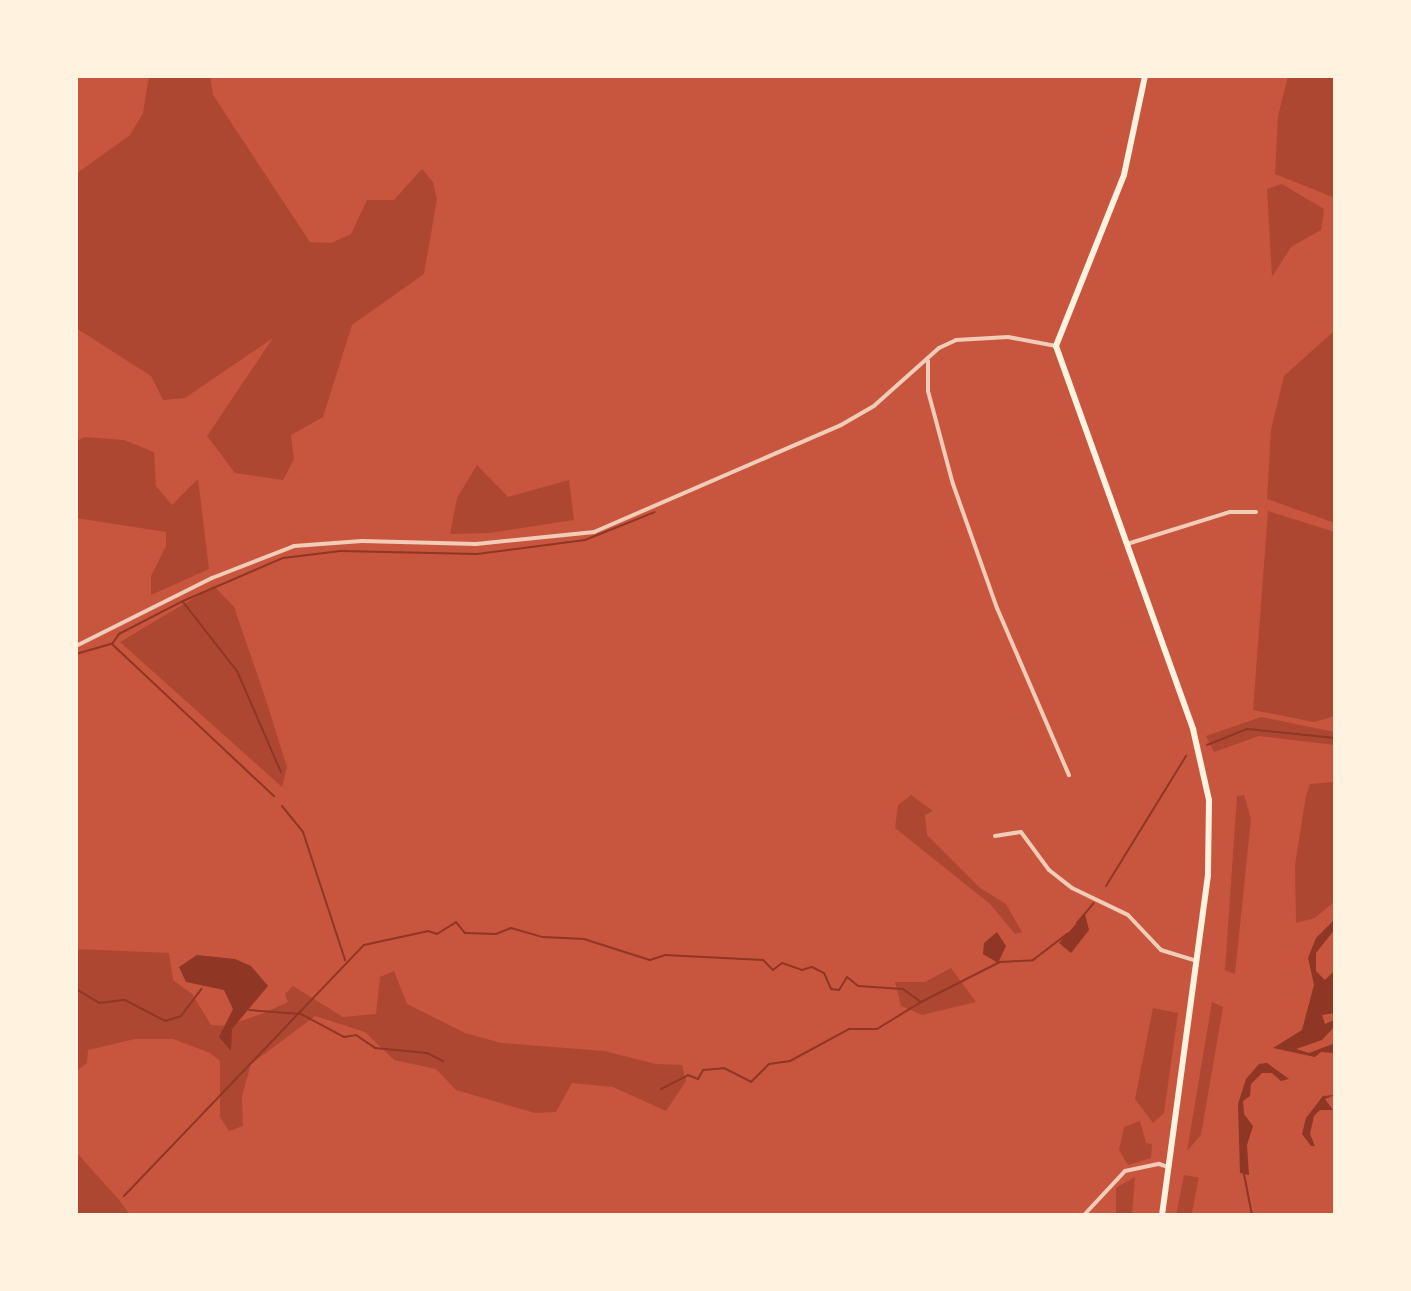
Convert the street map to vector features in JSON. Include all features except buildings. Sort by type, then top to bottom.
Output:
[{"type":"main road","points":[[1145,76],[1124,175],[1056,346],[1124,545],[1193,729],[1206,775],[1211,850],[1162,1215]]},
{"type":"street","points":[[76,646],[212,578],[294,546],[362,541],[476,544],[594,532],[841,425],[928,361],[939,348],[976,335],[1056,346]]},
{"type":"street","points":[[928,361],[928,391],[953,484],[997,608],[1069,775]]},
{"type":"street","points":[[1124,545],[1230,512],[1256,512]]},
{"type":"street","points":[[995,836],[1021,832],[1049,870],[1072,888],[1128,915],[1161,950],[1196,961]]},
{"type":"street","points":[[1084,1215],[1125,1171],[1159,1164],[1170,1168]]},
{"type":"shaded area","points":[[149,76],[210,76],[213,95],[310,242],[331,243],[351,234],[367,200],[394,200],[422,169],[433,182],[437,199],[424,274],[352,325],[323,417],[291,435],[294,459],[283,480],[235,473],[207,436],[273,338],[185,398],[163,400],[151,376],[76,328],[76,174],[130,135],[143,113]]},
{"type":"shaded area","points":[[1288,76],[1335,76],[1335,198],[1275,174],[1278,116]]},
{"type":"shaded area","points":[[1282,184],[1324,209],[1321,230],[1291,247],[1272,277],[1267,189]]},
{"type":"shaded area","points":[[1335,330],[1335,523],[1267,499],[1271,430],[1284,376]]},
{"type":"shaded area","points":[[85,437],[124,440],[154,452],[156,486],[172,505],[198,479],[209,569],[151,595],[151,576],[166,546],[166,532],[76,518],[76,441]]},
{"type":"shaded area","points":[[477,465],[508,497],[569,480],[574,520],[489,533],[450,534],[457,498]]},
{"type":"shaded area","points":[[1268,511],[1335,532],[1335,716],[1314,722],[1253,710]]},
{"type":"shaded area","points":[[214,586],[234,607],[264,694],[287,767],[282,787],[120,642]]},
{"type":"shaded area","points":[[1261,717],[1335,732],[1335,745],[1259,736],[1214,752],[1206,736]]},
{"type":"shaded area","points":[[1335,782],[1335,901],[1315,918],[1296,923],[1295,865],[1306,796],[1310,784]]},
{"type":"shaded area","points":[[911,795],[933,811],[925,815],[927,835],[980,888],[1006,904],[1022,932],[1015,934],[990,904],[895,828],[898,805]]},
{"type":"shaded area","points":[[1244,795],[1251,819],[1235,974],[1225,970],[1237,796]]},
{"type":"shaded area","points":[[1085,914],[1089,930],[1071,953],[1059,943]]},
{"type":"shaded area","points":[[1335,919],[1335,929],[1316,953],[1316,971],[1325,980],[1335,970],[1335,1013],[1322,1015],[1325,1024],[1334,1020],[1335,1026],[1322,1040],[1296,1049],[1309,1053],[1335,1043],[1335,1053],[1321,1052],[1315,1057],[1273,1048],[1302,1030],[1314,985],[1308,958],[1316,938]]},
{"type":"shaded area","points":[[997,932],[1006,946],[998,963],[983,954],[984,943]]},
{"type":"shaded area","points":[[76,949],[169,953],[173,980],[192,994],[211,1025],[227,1026],[288,1002],[285,994],[293,986],[343,1017],[376,1014],[380,977],[394,971],[407,1004],[465,1033],[501,1043],[604,1051],[656,1064],[682,1065],[686,1081],[666,1111],[613,1087],[572,1083],[556,1112],[535,1113],[456,1090],[436,1069],[394,1060],[365,1032],[315,1016],[251,1064],[242,1096],[243,1126],[229,1131],[220,1117],[220,1061],[210,1053],[173,1039],[135,1039],[88,1050],[87,1063],[76,1071]]},
{"type":"shaded area","points":[[197,955],[235,959],[251,966],[268,986],[232,1029],[231,1051],[219,1037],[233,1009],[224,990],[186,982],[179,967]]},
{"type":"shaded area","points":[[951,968],[976,1002],[922,1015],[901,1006],[895,982],[925,982]]},
{"type":"shaded area","points":[[1212,1002],[1223,1007],[1201,1135],[1187,1151]]},
{"type":"shaded area","points":[[1153,1008],[1178,1013],[1164,1113],[1153,1123],[1135,1099]]},
{"type":"shaded area","points":[[1267,1063],[1289,1079],[1281,1081],[1272,1073],[1262,1073],[1251,1084],[1250,1096],[1243,1101],[1244,1114],[1253,1126],[1247,1145],[1249,1175],[1240,1173],[1238,1104],[1246,1079],[1259,1064]]},
{"type":"shaded area","points":[[1335,1095],[1325,1099],[1333,1110],[1320,1110],[1314,1116],[1310,1134],[1315,1146],[1311,1146],[1302,1134],[1306,1118],[1323,1096]]},
{"type":"shaded area","points":[[1140,1121],[1146,1143],[1152,1144],[1151,1158],[1128,1165],[1119,1150],[1124,1127]]},
{"type":"shaded area","points":[[76,1152],[120,1201],[130,1215],[76,1215]]},
{"type":"shaded area","points":[[1184,1175],[1199,1178],[1192,1215],[1176,1214]]},
{"type":"shaded area","points":[[1135,1177],[1132,1215],[1116,1215],[1116,1188]]},
{"type":"waterway","points":[[76,654],[112,644],[119,634],[183,601],[283,558],[341,551],[477,554],[585,540],[655,512]]},
{"type":"waterway","points":[[183,602],[237,671],[281,772]]},
{"type":"waterway","points":[[113,645],[274,796]]},
{"type":"waterway","points":[[1207,745],[1247,729],[1335,738]]},
{"type":"waterway","points":[[1106,886],[1186,756]]},
{"type":"waterway","points":[[282,806],[303,832],[345,960]]},
{"type":"waterway","points":[[1077,923],[1094,903]]},
{"type":"waterway","points":[[124,1196],[364,945],[428,931],[437,934],[456,922],[465,933],[496,934],[511,928],[543,937],[584,939],[650,960],[665,955],[763,960],[773,970],[782,963],[802,970],[812,967],[824,973],[831,989],[839,990],[847,977],[858,986],[903,989],[921,1002],[1000,962],[1033,960],[1067,934]]},
{"type":"waterway","points":[[76,989],[99,1003],[125,1000],[165,1021],[181,1016],[201,989]]},
{"type":"waterway","points":[[661,1089],[688,1075],[698,1079],[703,1070],[724,1068],[751,1082],[769,1064],[790,1061],[849,1029],[877,1029],[921,1002]]},
{"type":"waterway","points":[[249,1010],[301,1014],[344,1037],[356,1035],[375,1048],[427,1053],[443,1061]]},
{"type":"waterway","points":[[1244,1174],[1252,1215]]}]
